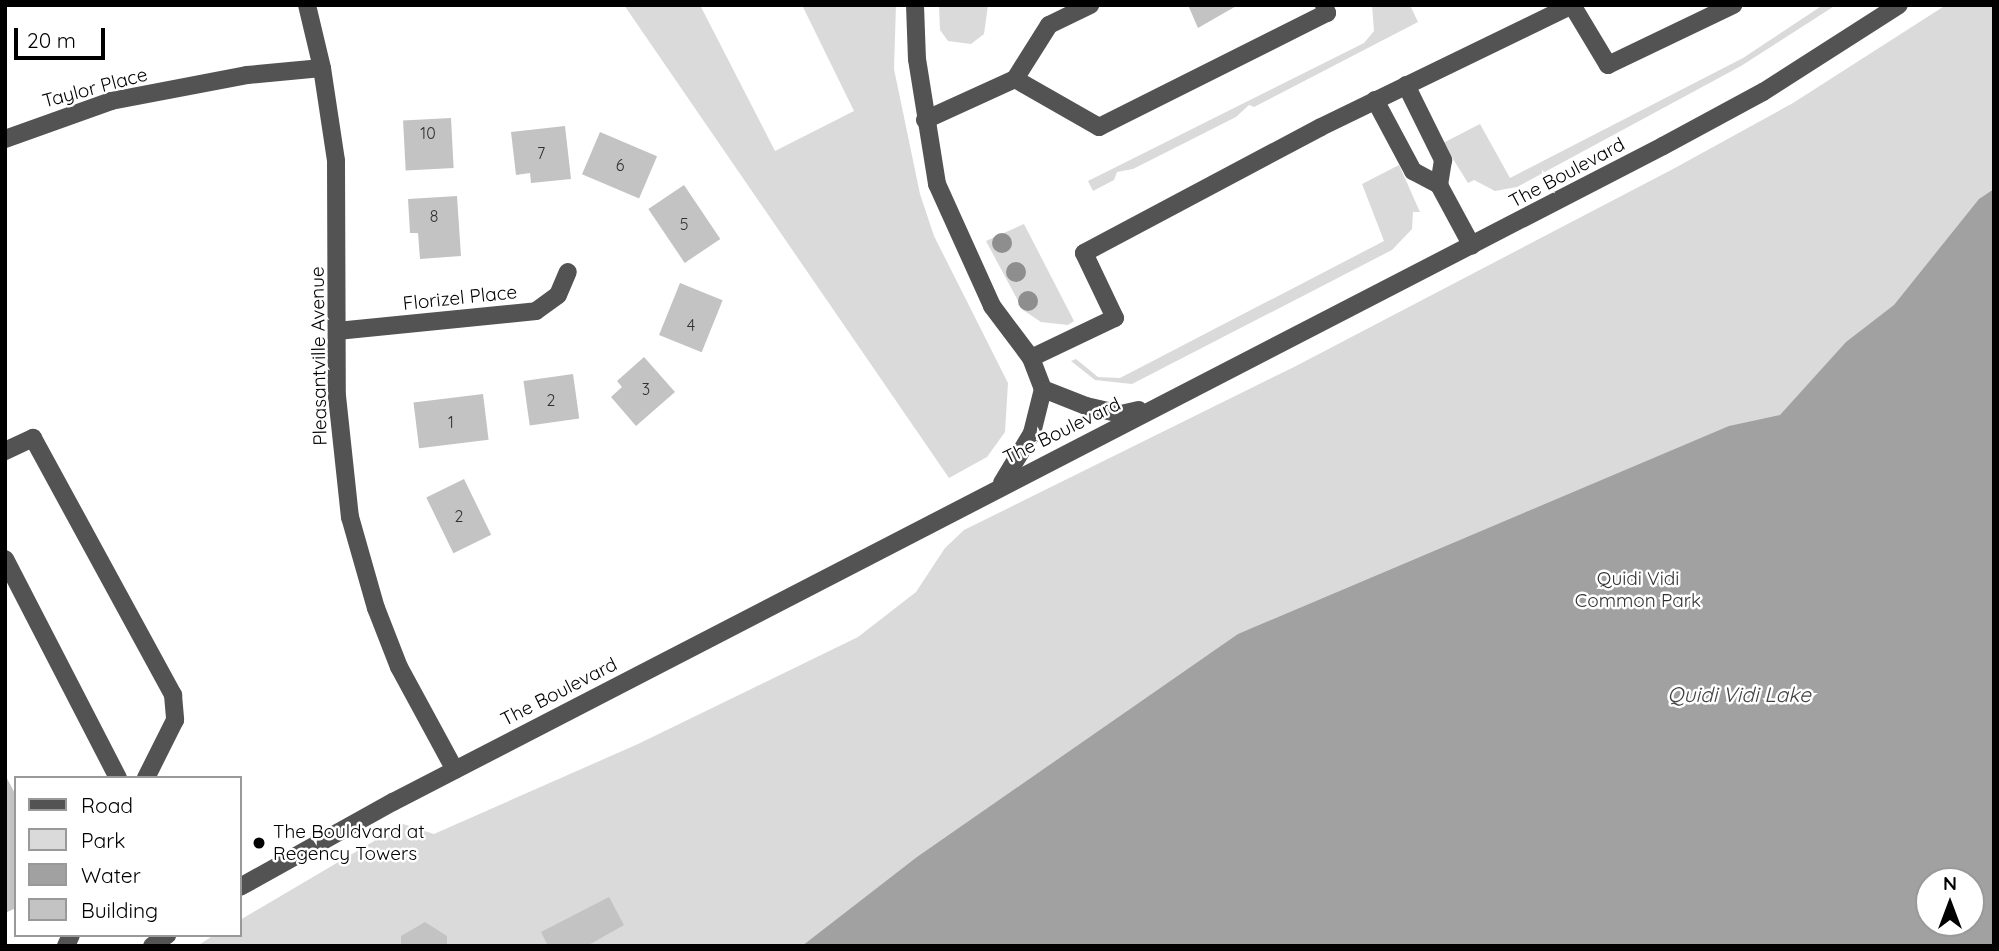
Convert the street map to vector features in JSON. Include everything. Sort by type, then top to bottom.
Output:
[{"type":"street","name":"Pleasantville Avenue","points":[[307,5],[322,68],[339,210],[337,331],[342,456],[364,570],[398,667],[454,770]]},
{"type":"street","points":[[915,5],[925,120],[937,184],[992,306],[1031,358],[1044,389],[1032,433],[1000,486]]},
{"type":"street","points":[[925,120],[1015,79],[1049,25],[1090,5]]},
{"type":"street","points":[[1015,79],[1100,127],[1327,13],[1324,5]]},
{"type":"street","points":[[1031,358],[1115,318],[1084,253],[1375,100],[1572,5],[1608,65],[1733,5]]},
{"type":"street","name":"The Boulevard","points":[[242,886],[454,770],[1000,486],[1472,246],[1763,92],[1899,5]]},
{"type":"street","name":"Taylor Place","points":[[5,139],[111,101],[247,75],[322,68]]},
{"type":"street","points":[[1406,85],[1443,160],[1439,185]]},
{"type":"street","points":[[1375,100],[1413,171],[1439,185],[1472,246]]},
{"type":"street","name":"Florizel Place","points":[[337,331],[536,311],[558,295],[568,272]]},
{"type":"street","points":[[1044,389],[1086,406],[1121,414],[1163,405]]},
{"type":"street","points":[[5,452],[33,438],[173,695],[175,720],[147,776]]},
{"type":"street","points":[[5,559],[117,776]]},
{"type":"green space","points":[[624,5],[700,5],[775,151],[854,111],[802,5],[896,5],[894,69],[920,194],[934,236],[1008,383],[1005,432],[987,457],[949,478]]},
{"type":"green space","points":[[939,5],[988,5],[984,34],[971,44],[948,41],[940,30]]},
{"type":"green space","points":[[1372,5],[1410,5],[1418,22],[1254,107],[1249,105],[1236,117],[1133,169],[1117,172],[1114,180],[1093,191],[1088,181],[1364,43],[1374,31]]},
{"type":"green space","points":[[1823,5],[1836,5],[1741,66],[1517,187],[1495,191],[1474,180],[1468,183],[1443,143],[1480,124],[1510,178],[1743,58]]},
{"type":"green space","name":"Quidi Vidi Common Park","points":[[1946,5],[1994,5],[1994,946],[197,946],[211,937],[242,937],[242,919],[403,824],[434,834],[638,744],[858,637],[916,592],[945,548],[964,530],[1294,367],[1673,169],[1793,103]]},
{"type":"green space","points":[[1399,165],[1420,212],[1413,212],[1412,229],[1392,250],[1132,384],[1095,380],[1071,361],[1076,359],[1098,377],[1120,378],[1384,241],[1362,184]]},
{"type":"green space","points":[[1024,224],[1074,321],[1068,325],[1041,322],[1023,310],[986,241]]},
{"type":"water","name":"Quidi Vidi Lake","points":[[1994,189],[1994,946],[802,946],[917,857],[1238,634],[1729,426],[1780,415],[1846,342],[1894,305],[1979,199]]},
{"type":"building","points":[[1188,5],[1238,5],[1198,28]]},
{"type":"building","points":[[451,118],[454,168],[406,170],[403,121]]},
{"type":"building","points":[[565,126],[571,179],[531,183],[530,173],[516,175],[511,132]]},
{"type":"building","points":[[600,132],[657,156],[639,199],[582,174]]},
{"type":"building","points":[[684,185],[720,239],[685,263],[648,209]]},
{"type":"building","points":[[457,196],[461,256],[420,259],[418,233],[410,233],[408,199]]},
{"type":"building","points":[[680,283],[723,300],[702,352],[659,335]]},
{"type":"building","points":[[644,357],[675,392],[636,426],[611,397],[622,387],[617,381]]},
{"type":"building","points":[[573,374],[579,419],[530,426],[523,381]]},
{"type":"building","points":[[483,394],[489,440],[419,448],[414,403]]},
{"type":"building","points":[[464,479],[491,535],[453,553],[426,497]]},
{"type":"building","points":[[5,775],[14,791],[14,909],[5,913]]},
{"type":"building","points":[[609,897],[624,925],[587,946],[548,946],[541,932]]},
{"type":"building","points":[[425,922],[447,936],[447,946],[401,946],[401,936]]},
{"type":"place","name":"The Bouldvard at Regency Towers","points":[[259,843]]}]
